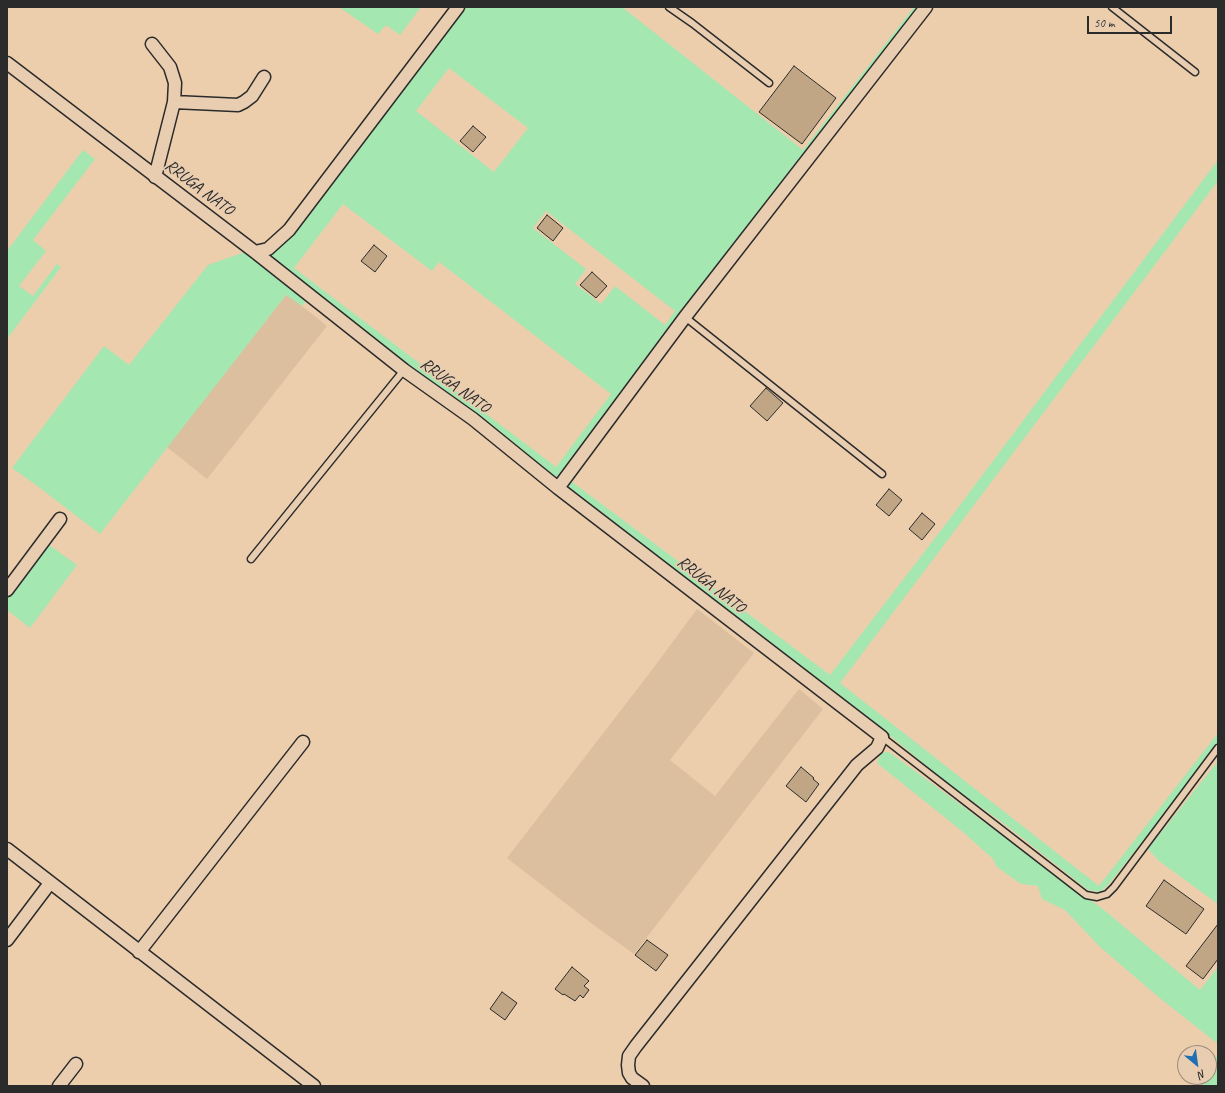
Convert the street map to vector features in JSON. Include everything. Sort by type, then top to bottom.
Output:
[{"type":"street","points":[[255,252],[268,250],[289,230],[458,7]]},
{"type":"street","points":[[558,488],[685,316],[926,7]]},
{"type":"street","points":[[152,44],[170,67],[176,83],[174,102],[156,177]]},
{"type":"street","name":"RRUGA NATO","points":[[7,63],[255,252],[404,370],[473,420],[558,488],[882,737]]},
{"type":"street","points":[[174,102],[233,106],[238,105],[252,96],[264,77]]},
{"type":"street","points":[[7,590],[60,519]]},
{"type":"street","points":[[642,1086],[632,1078],[629,1073],[629,1056],[857,765],[877,748],[882,737]]},
{"type":"street","points":[[139,952],[303,742]]},
{"type":"street","points":[[7,849],[314,1086]]},
{"type":"street","points":[[7,940],[50,882]]},
{"type":"street","points":[[59,1086],[76,1064]]},
{"type":"lane","points":[[669,7],[769,83]]},
{"type":"lane","points":[[1112,7],[1195,72]]},
{"type":"lane","points":[[685,316],[882,474]]},
{"type":"lane","points":[[251,559],[404,370]]},
{"type":"lane","points":[[882,737],[1086,895],[1097,897],[1107,894],[1114,887],[1218,748]]},
{"type":"shaded area","points":[[287,294],[327,326],[207,479],[167,447]]},
{"type":"shaded area","points":[[697,609],[754,653],[670,760],[715,796],[799,689],[823,709],[634,954],[507,858],[652,670]]},
{"type":"green space","points":[[339,7],[421,7],[400,35],[386,25],[378,34]]},
{"type":"green space","points":[[463,7],[622,7],[803,150],[914,7],[922,7],[681,314],[559,476],[551,477],[270,260],[271,253]],"holes":[[[449,68],[528,128],[494,172],[416,111]],[[343,204],[432,271],[439,262],[611,394],[556,467],[294,268]],[[546,211],[675,311],[665,325],[615,286],[601,304],[575,284],[586,269],[533,228]]]},
{"type":"green space","points":[[83,150],[95,159],[33,240],[46,251],[19,286],[33,296],[57,264],[61,267],[7,339],[7,251]]},
{"type":"green space","points":[[1218,160],[1218,181],[840,683],[1099,886],[1218,733],[1218,743],[1175,801],[1108,885],[1100,892],[1088,890],[1007,826],[947,783],[887,733],[564,490],[571,481],[830,675],[948,521]]},
{"type":"green space","points":[[245,252],[307,300],[302,306],[286,295],[100,534],[12,468],[104,346],[129,365],[208,265]]},
{"type":"green space","points":[[45,542],[77,565],[30,628],[7,610],[7,593]]},
{"type":"green space","points":[[889,752],[1104,910],[1200,990],[1218,967],[1218,1044],[1161,999],[1100,947],[1065,910],[1042,899],[1038,886],[1021,884],[997,867],[993,859],[963,832],[877,763],[881,753]]},
{"type":"green space","points":[[1218,761],[1218,904],[1159,861],[1148,849]]},
{"type":"green space","points":[[1218,1055],[1218,1086],[1203,1086],[1202,1085],[1217,1085]]},
{"type":"building","points":[[794,66],[836,98],[802,144],[759,112]]},
{"type":"building","points":[[473,126],[486,137],[473,152],[460,141]]},
{"type":"building","points":[[547,215],[563,228],[553,241],[537,228]]},
{"type":"building","points":[[374,245],[387,256],[375,272],[361,261]]},
{"type":"building","points":[[592,272],[607,286],[596,298],[580,285]]},
{"type":"building","points":[[766,388],[783,403],[767,421],[750,406]]},
{"type":"building","points":[[889,489],[902,500],[889,516],[876,505]]},
{"type":"building","points":[[922,513],[935,524],[922,540],[909,529]]},
{"type":"building","points":[[801,767],[819,784],[806,802],[786,786]]},
{"type":"building","points":[[1164,880],[1204,909],[1186,934],[1146,906]]},
{"type":"building","points":[[1218,924],[1218,959],[1203,979],[1186,966]]},
{"type":"building","points":[[647,940],[668,955],[656,971],[635,955]]},
{"type":"building","points":[[572,967],[589,981],[584,986],[589,990],[583,998],[580,995],[575,1001],[555,989]]},
{"type":"building","points":[[502,992],[517,1003],[505,1020],[490,1009]]}]
